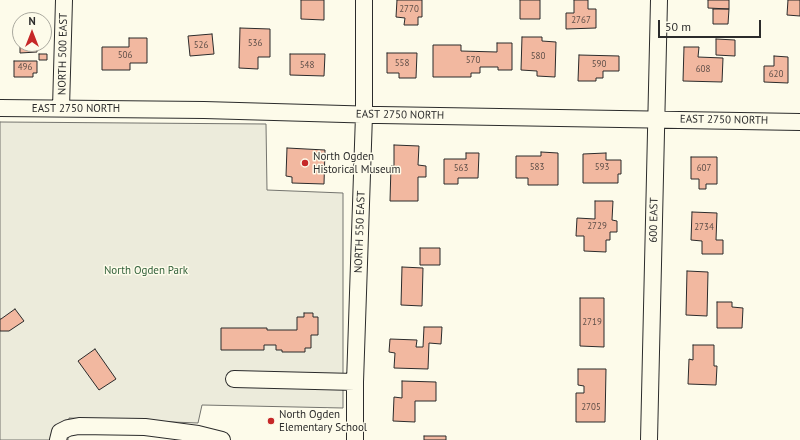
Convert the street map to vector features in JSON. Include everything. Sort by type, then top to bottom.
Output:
[{"type":"street","name":"NORTH 500 EAST","points":[[61,108],[64,0]]},
{"type":"street","name":"NORTH 550 EAST","points":[[355,440],[355,382],[364,115],[364,0]]},
{"type":"street","name":"600 EAST","points":[[649,440],[658,0]]},
{"type":"street","name":"EAST 2750 NORTH","points":[[0,108],[204,110],[364,115],[800,122]]},
{"type":"street","points":[[234,379],[355,382]]},
{"type":"street","points":[[58,440],[60,432],[68,428],[79,426],[145,427],[198,434],[222,440]]},
{"type":"green space","name":"North Ogden Park","points":[[0,122],[266,124],[267,190],[343,193],[343,408],[202,405],[198,423],[69,418],[68,440],[0,440]]},
{"type":"building","points":[[301,0],[324,0],[324,20],[301,19]]},
{"type":"building","points":[[397,0],[422,0],[422,17],[418,17],[418,25],[404,25],[405,18],[396,17]]},
{"type":"building","points":[[520,0],[540,0],[540,19],[520,19]]},
{"type":"building","points":[[574,0],[588,0],[588,9],[596,9],[596,28],[566,29],[566,13],[574,13]]},
{"type":"building","points":[[708,0],[729,0],[729,9],[708,8]]},
{"type":"building","points":[[788,0],[800,0],[800,16],[787,15]]},
{"type":"building","points":[[713,9],[729,9],[728,24],[713,24]]},
{"type":"building","points":[[240,28],[270,29],[270,57],[258,57],[258,69],[239,68]]},
{"type":"building","points":[[212,34],[214,54],[190,56],[188,36]]},
{"type":"building","points":[[522,37],[542,37],[542,41],[556,42],[555,77],[537,76],[537,71],[521,70]]},
{"type":"building","points":[[129,38],[147,38],[147,63],[130,63],[130,70],[102,70],[102,47],[129,47]]},
{"type":"building","points":[[716,39],[735,40],[735,56],[716,55]]},
{"type":"building","points":[[497,43],[512,43],[512,70],[498,70],[498,67],[480,67],[480,73],[471,73],[471,77],[433,77],[433,45],[461,45],[461,51],[497,52]]},
{"type":"building","points":[[684,47],[699,47],[698,57],[723,58],[722,82],[683,81]]},
{"type":"building","points":[[387,53],[417,53],[416,78],[399,78],[399,73],[387,73]]},
{"type":"building","points":[[39,54],[47,54],[47,60],[39,60]]},
{"type":"building","points":[[290,54],[325,54],[324,76],[290,75]]},
{"type":"building","points":[[579,55],[619,56],[619,71],[603,71],[603,78],[596,78],[596,81],[578,81]]},
{"type":"building","points":[[774,56],[788,57],[788,83],[764,82],[764,66],[774,66]]},
{"type":"building","points":[[14,61],[37,61],[37,73],[33,73],[33,77],[14,77]]},
{"type":"building","points":[[394,145],[419,146],[418,165],[426,166],[426,177],[418,177],[418,201],[390,201],[391,166],[394,166]]},
{"type":"building","name":"North Ogden Historical Museum","points":[[287,148],[325,150],[324,184],[292,183],[292,177],[286,176]]},
{"type":"building","points":[[541,152],[558,153],[558,185],[528,185],[528,178],[516,178],[516,156],[541,156]]},
{"type":"building","points":[[466,153],[479,153],[478,178],[458,178],[458,184],[444,184],[444,159],[466,159]]},
{"type":"building","points":[[606,153],[606,160],[621,160],[621,174],[618,174],[618,183],[583,183],[583,154]]},
{"type":"building","points":[[691,157],[717,157],[717,184],[706,184],[706,189],[699,189],[699,179],[691,179]]},
{"type":"building","points":[[595,201],[613,201],[612,220],[617,221],[617,232],[610,232],[610,240],[606,240],[606,252],[584,251],[584,236],[576,236],[577,218],[595,219]]},
{"type":"building","points":[[692,212],[717,213],[716,240],[723,240],[723,254],[702,254],[702,241],[691,240]]},
{"type":"building","points":[[420,248],[440,248],[440,265],[420,265]]},
{"type":"building","points":[[402,267],[423,268],[422,306],[401,305]]},
{"type":"building","points":[[687,271],[708,272],[707,316],[686,315]]},
{"type":"building","points":[[580,298],[604,298],[604,347],[580,346]]},
{"type":"building","points":[[717,302],[732,302],[732,307],[743,308],[742,328],[717,328]]},
{"type":"building","points":[[15,309],[24,321],[9,331],[0,331],[0,319]]},
{"type":"building","points":[[304,313],[313,313],[313,317],[318,317],[318,335],[311,335],[311,348],[305,348],[305,352],[282,352],[282,350],[276,350],[276,345],[264,345],[264,350],[221,350],[221,328],[267,328],[267,330],[297,330],[297,317],[304,317]]},
{"type":"building","points":[[424,327],[442,327],[441,344],[429,343],[428,369],[394,368],[395,353],[389,352],[390,339],[417,340],[416,347],[423,347]]},
{"type":"building","points":[[693,345],[714,345],[714,366],[717,366],[716,385],[688,384],[689,359],[693,360]]},
{"type":"building","points":[[95,349],[116,379],[99,390],[78,361]]},
{"type":"building","points":[[578,369],[606,369],[605,422],[576,422],[576,393],[584,393],[584,386],[578,385]]},
{"type":"building","points":[[402,381],[436,382],[436,401],[415,401],[415,422],[393,421],[394,397],[402,398]]},
{"type":"building","points":[[424,436],[446,436],[446,440],[424,440]]},
{"type":"place","name":"North Ogden Historical Museum","points":[[305,163]]},
{"type":"place","name":"North Ogden Elementary School","points":[[271,421]]}]
